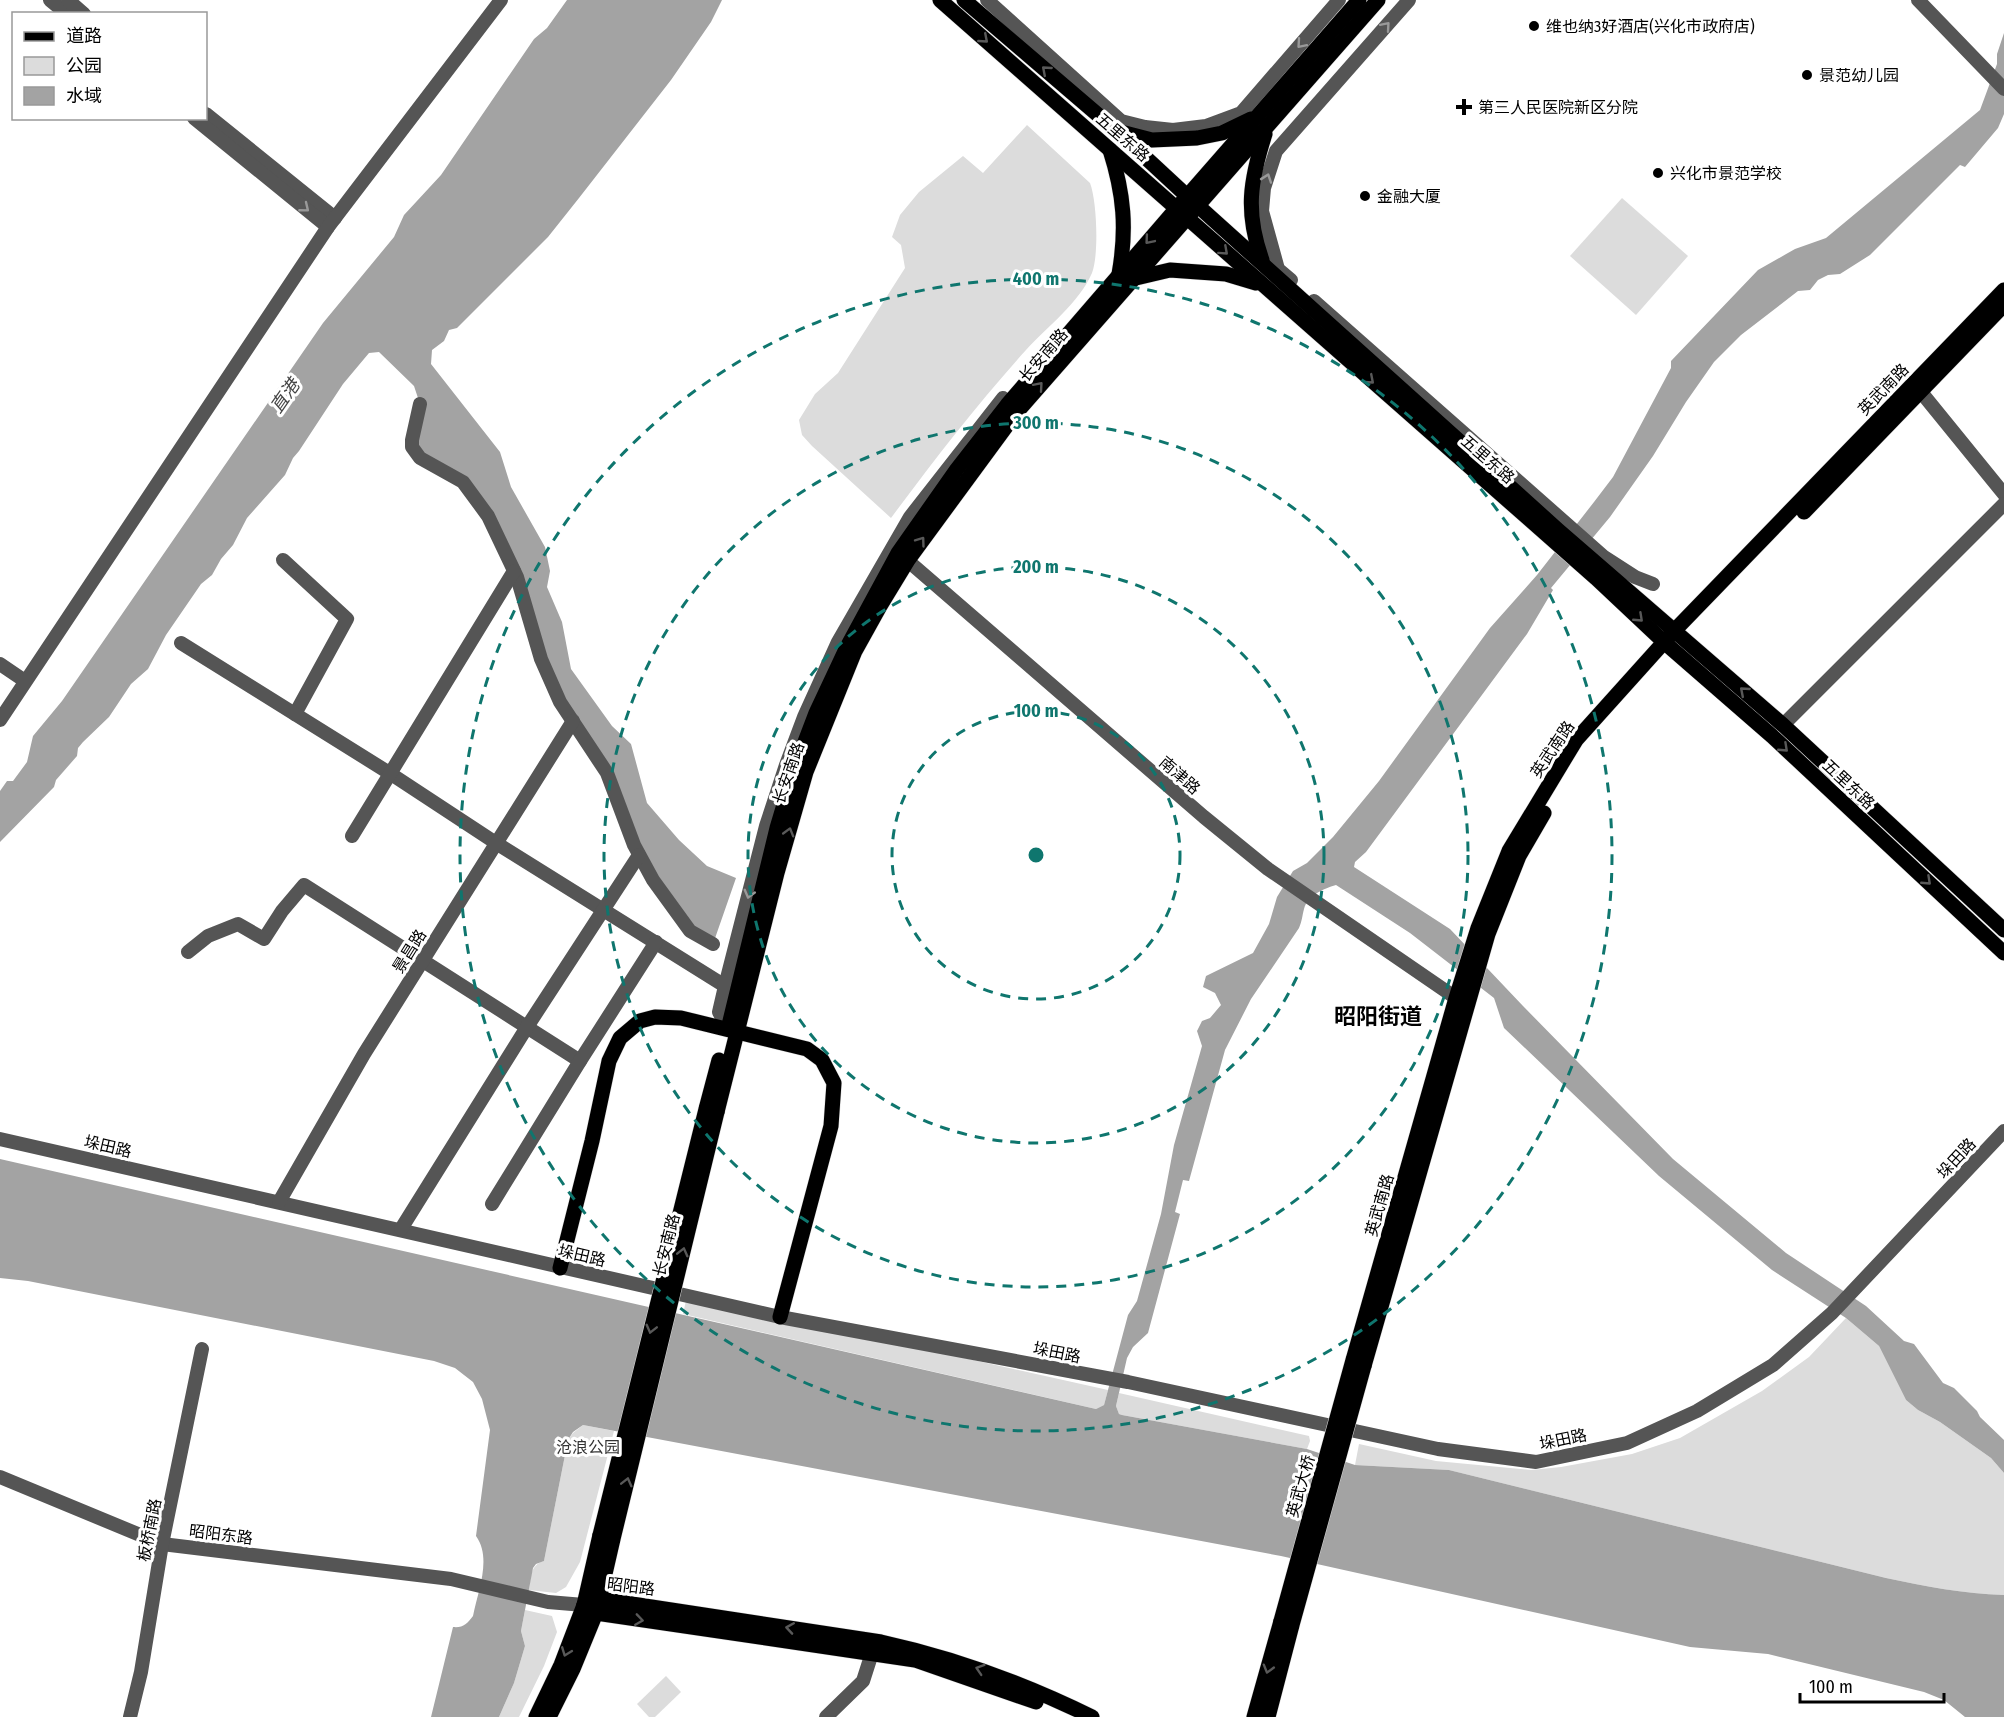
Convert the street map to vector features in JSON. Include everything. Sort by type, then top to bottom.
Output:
[{"type":"main road","name":"五里东路","points":[[940,0],[1110,150],[1188,203],[1263,262],[1557,530]]},
{"type":"main road","name":"五里东路","points":[[964,0],[1118,132],[1188,203]]},
{"type":"main road","name":"长安南路","points":[[1263,122],[1359,0]]},
{"type":"main road","name":"长安南路","points":[[549,1717],[573,1669],[593,1606],[607,1537],[711,1110],[806,772],[855,651],[899,554],[950,478],[1007,405],[1119,277],[1378,0]]},
{"type":"main road","points":[[1118,132],[1152,140],[1197,138],[1263,122],[1250,194],[1251,226],[1263,262]]},
{"type":"main road","points":[[1110,150],[1118,176],[1124,220],[1125,239],[1119,277]]},
{"type":"main road","name":"长安南路","points":[[899,554],[1016,413],[1188,218],[1188,203]]},
{"type":"main road","name":"五里东路","points":[[1188,218],[1262,285],[1602,569],[1772,736],[2004,953]]},
{"type":"main road","points":[[1136,278],[1170,270],[1194,271],[1226,274],[1262,285]]},
{"type":"main road","name":"英武南路","points":[[1359,1363],[1462,1000],[1509,851],[1576,740],[2004,290]]},
{"type":"main road","name":"英武南路","points":[[1673,640],[1922,392],[2004,305]]},
{"type":"main road","name":"五里东路","points":[[1673,640],[1783,725],[2004,930]]},
{"type":"main road","points":[[560,1268],[609,1061],[620,1038],[640,1022],[655,1017],[681,1018],[807,1049],[822,1060],[834,1083],[831,1126],[780,1317]]},
{"type":"main road","name":"英武大桥","points":[[1287,1623],[1359,1363]]},
{"type":"main road","name":"长安南路","points":[[536,1717],[593,1606]]},
{"type":"main road","name":"昭阳路","points":[[593,1606],[915,1660],[1074,1717]]},
{"type":"main road","name":"昭阳路","points":[[593,1606],[881,1641],[922,1651],[988,1672],[1092,1717]]},
{"type":"main road","points":[[1254,1717],[1287,1623]]},
{"type":"main road","points":[[1268,1717],[1287,1623]]},
{"type":"street","points":[[50,0],[65,12]]},
{"type":"street","points":[[68,0],[82,12]]},
{"type":"street","points":[[0,720],[332,222],[501,0]]},
{"type":"street","points":[[987,0],[1121,121],[1145,127],[1173,130],[1206,126],[1241,112],[1339,0]]},
{"type":"street","points":[[1409,0],[1276,152],[1264,188],[1262,211],[1272,252],[1278,269],[1557,530]]},
{"type":"street","points":[[1918,0],[2004,89]]},
{"type":"street","points":[[207,115],[332,222]]},
{"type":"street","points":[[197,120],[332,222]]},
{"type":"street","points":[[733,1030],[719,1012],[766,826],[804,717],[838,642],[899,554],[910,517],[950,464],[1099,287]]},
{"type":"street","points":[[1922,392],[2004,494]]},
{"type":"street","points":[[420,404],[412,447],[420,458],[463,482],[488,516],[514,571],[541,659],[560,702],[607,773],[639,855],[653,880],[690,931],[713,944]]},
{"type":"street","points":[[1783,725],[2004,504]]},
{"type":"street","name":"南津路","points":[[899,554],[1204,817],[1268,869],[1462,1000]]},
{"type":"street","points":[[283,560],[347,619],[295,714]]},
{"type":"street","points":[[1602,569],[1653,584]]},
{"type":"street","points":[[352,836],[514,571]]},
{"type":"street","points":[[182,643],[725,986]]},
{"type":"street","points":[[0,664],[26,681]]},
{"type":"street","name":"景昌路","points":[[279,1202],[364,1054],[573,722]]},
{"type":"street","points":[[401,1229],[527,1027],[639,855]]},
{"type":"street","points":[[188,952],[208,936],[238,924],[264,939],[282,911],[304,885],[580,1061]]},
{"type":"street","points":[[492,1204],[656,942]]},
{"type":"street","name":"垛田路","points":[[0,1139],[780,1317],[1128,1382],[1438,1449],[1536,1462],[1627,1443],[1697,1411],[1773,1365],[1832,1313],[2004,1131]]},
{"type":"street","name":"板桥南路","points":[[130,1717],[141,1672],[162,1544],[202,1349]]},
{"type":"street","name":"昭阳东路","points":[[0,1477],[162,1544],[451,1579],[548,1602],[593,1606]]},
{"type":"street","points":[[826,1717],[863,1681],[872,1653]]},
{"type":"green space","points":[[1027,125],[1090,183],[1096,228],[1096,254],[1092,273],[1071,304],[1026,350],[974,411],[891,518],[812,446],[802,435],[799,420],[815,394],[838,373],[905,268],[901,245],[892,237],[900,215],[919,192],[963,156],[983,173]]},
{"type":"green space","points":[[1622,198],[1688,256],[1636,315],[1570,256]]},
{"type":"green space","points":[[687,1296],[1108,1390],[1104,1405],[1096,1409],[683,1314]]},
{"type":"green space","points":[[1846,1318],[1879,1346],[1906,1400],[1991,1458],[2004,1473],[2004,1595],[1930,1587],[1886,1578],[1449,1470],[1355,1465],[1359,1444],[1436,1461],[1531,1470],[1632,1454],[1680,1438],[1762,1391],[1809,1357]]},
{"type":"green space","points":[[1119,1393],[1309,1436],[1310,1441],[1307,1449],[1122,1415],[1119,1414],[1116,1406]]},
{"type":"green space","name":"沧浪公园","points":[[583,1425],[614,1431],[580,1562],[566,1587],[556,1593],[529,1590],[531,1576],[536,1565],[544,1561],[568,1440]]},
{"type":"green space","points":[[525,1610],[552,1616],[557,1632],[544,1666],[519,1717],[499,1717],[514,1683],[525,1646],[521,1631]]},
{"type":"green space","points":[[666,1676],[681,1692],[655,1717],[649,1717],[637,1704]]},
{"type":"water","name":"直港","points":[[567,0],[722,0],[711,22],[671,80],[548,237],[457,328],[449,330],[444,341],[432,350],[431,364],[500,452],[511,487],[545,547],[550,571],[547,587],[562,622],[571,669],[612,726],[631,744],[647,803],[679,840],[707,866],[736,878],[713,944],[676,909],[560,702],[517,577],[463,482],[412,447],[420,404],[414,386],[379,352],[369,353],[343,384],[293,458],[285,475],[247,518],[233,545],[221,559],[212,575],[201,584],[166,635],[148,669],[131,684],[109,717],[78,748],[77,756],[56,780],[54,787],[0,842],[0,791],[7,781],[13,781],[27,762],[33,736],[62,701],[323,323],[394,237],[404,215],[441,175],[534,39],[547,28]]},
{"type":"water","points":[[2004,33],[2004,114],[1998,128],[1965,167],[1960,165],[1870,255],[1840,274],[1828,275],[1818,280],[1810,290],[1798,291],[1741,335],[1714,362],[1610,517],[1551,588],[1553,590],[1527,634],[1366,852],[1355,862],[1354,867],[1450,929],[1673,1159],[1786,1253],[1866,1306],[1904,1341],[1914,1344],[1943,1383],[1954,1388],[2004,1440],[2004,1473],[1991,1458],[1906,1400],[1879,1346],[1846,1318],[1772,1270],[1659,1176],[1504,1028],[1494,998],[1410,933],[1336,885],[1317,893],[1306,904],[1299,928],[1251,999],[1225,1050],[1189,1181],[1183,1180],[1175,1212],[1180,1214],[1148,1333],[1133,1347],[1127,1358],[1116,1406],[1119,1414],[1122,1415],[1307,1449],[1355,1465],[1449,1470],[1886,1578],[1930,1587],[2004,1595],[2004,1717],[1965,1717],[1944,1700],[1924,1692],[1768,1654],[1690,1647],[1281,1556],[583,1425],[573,1432],[568,1440],[544,1561],[533,1568],[521,1631],[525,1646],[514,1683],[499,1717],[431,1717],[453,1627],[464,1625],[473,1616],[482,1575],[483,1554],[476,1536],[490,1430],[482,1399],[473,1382],[455,1368],[434,1361],[28,1281],[0,1278],[0,1159],[1096,1409],[1104,1405],[1128,1315],[1137,1301],[1161,1214],[1174,1145],[1202,1046],[1197,1031],[1202,1021],[1210,1018],[1221,1005],[1215,993],[1203,987],[1206,976],[1253,953],[1269,924],[1277,897],[1293,871],[1307,863],[1333,837],[1379,781],[1490,628],[1537,575],[1613,477],[1671,368],[1671,361],[1758,270],[1795,249],[1826,238],[1980,110],[1997,64],[1997,54]]},
{"type":"place","name":"维也纳3好酒店(兴化市政府店)","points":[[1534,26]]},
{"type":"place","name":"景范幼儿园","points":[[1807,75]]},
{"type":"place","name":"第三人民医院新区分院","points":[[1464,107]]},
{"type":"place","name":"兴化市景范学校","points":[[1658,173]]},
{"type":"place","name":"金融大厦","points":[[1365,196]]},
{"type":"district","name":"昭阳街道","points":[[1378,1016]]}]
